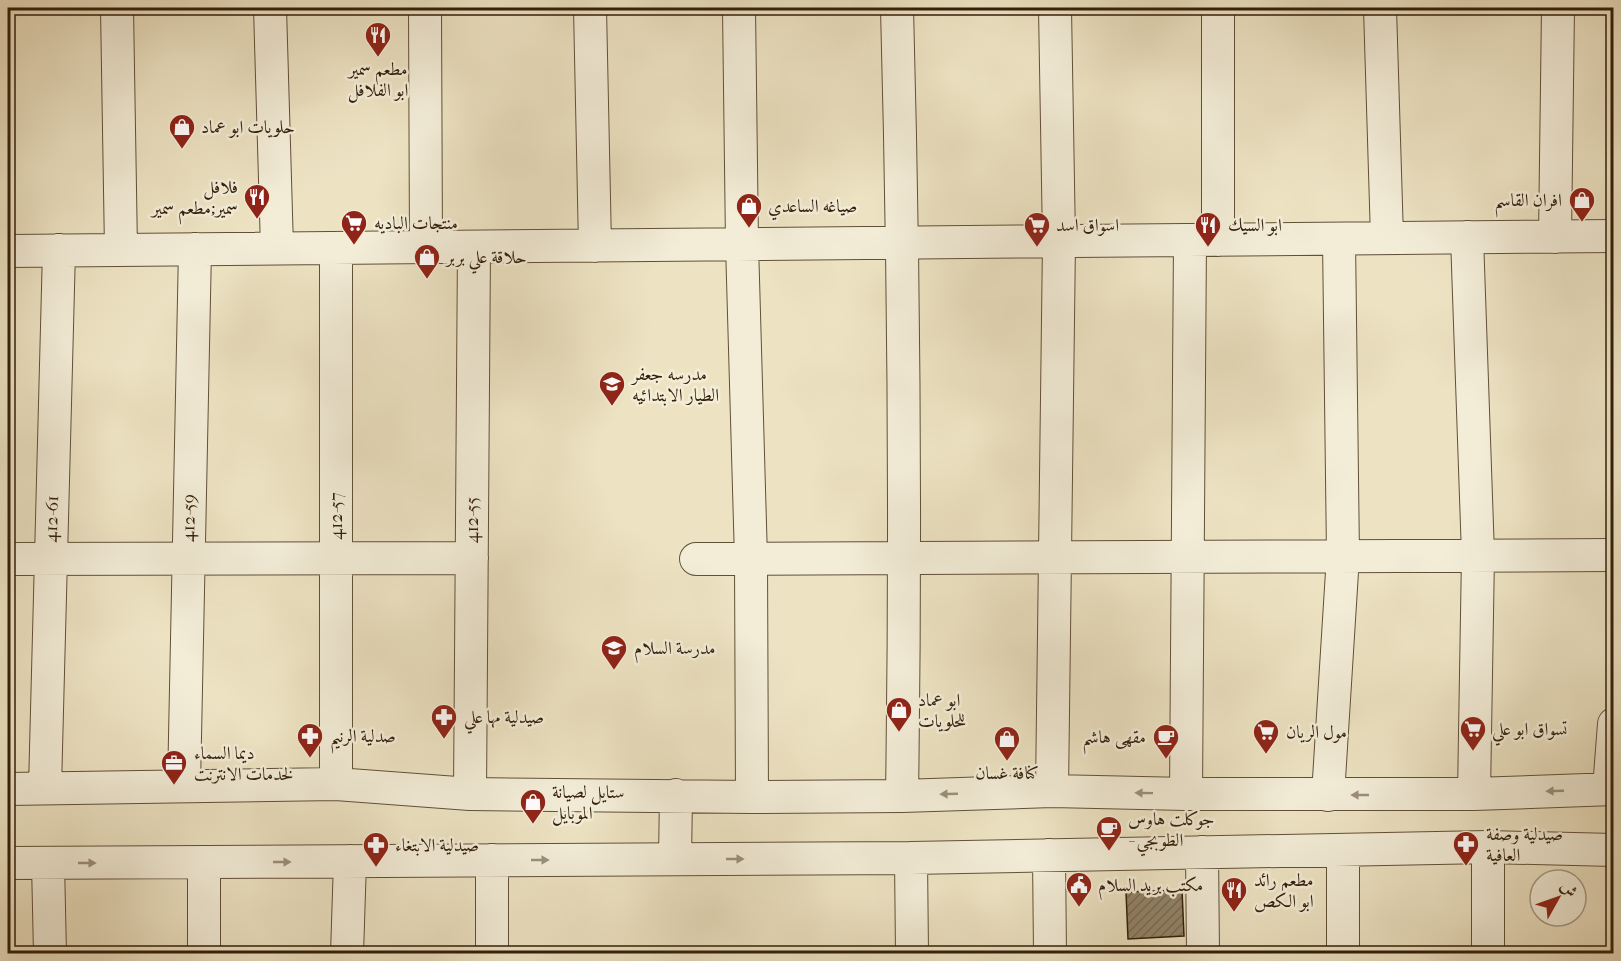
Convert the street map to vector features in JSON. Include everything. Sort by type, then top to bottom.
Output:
[{"type":"street","points":[[117,8],[121,250]]},
{"type":"street","points":[[270,8],[277,248]]},
{"type":"street","points":[[425,8],[426,247]]},
{"type":"street","points":[[590,8],[596,246]]},
{"type":"street","points":[[739,8],[742,244],[751,559],[752,797]]},
{"type":"street","points":[[897,8],[903,243],[905,558],[902,796]]},
{"type":"street","points":[[1052,791],[1053,558],[1059,241],[1054,8]]},
{"type":"street","points":[[1186,794],[1188,557],[1218,8]]},
{"type":"street","points":[[1380,8],[1387,238]]},
{"type":"street","points":[[1555,237],[1558,8]]},
{"type":"street","points":[[8,251],[1614,236]]},
{"type":"street","points":[[1467,237],[1478,555],[1474,794]]},
{"type":"street","points":[[1328,795],[1343,556],[1339,239]]},
{"type":"street","name":"412-55","points":[[470,794],[474,247]]},
{"type":"street","name":"412-57","points":[[336,248],[336,784]]},
{"type":"street","name":"412-59","points":[[184,786],[195,249]]},
{"type":"street","name":"412-61","points":[[45,788],[59,250]]},
{"type":"street","points":[[696,559],[1614,555]]},
{"type":"street","points":[[8,559],[472,558]]},
{"type":"street","points":[[8,789],[336,784],[470,794],[752,797],[902,796],[1052,791],[1186,794],[1474,794],[1611,789],[1614,724]]},
{"type":"street","points":[[675,859],[676,795]]},
{"type":"street","points":[[1488,847],[1488,954]]},
{"type":"street","points":[[8,863],[911,858],[1488,847],[1614,850]]},
{"type":"street","points":[[1343,850],[1343,954]]},
{"type":"street","points":[[1202,852],[1203,954]]},
{"type":"street","points":[[1049,855],[1050,954]]},
{"type":"street","points":[[911,858],[912,954]]},
{"type":"street","points":[[492,860],[492,954]]},
{"type":"street","points":[[347,954],[350,861]]},
{"type":"street","points":[[204,862],[204,954]]},
{"type":"street","points":[[48,863],[50,954]]},
{"type":"building","points":[[1182,890],[1184,936],[1128,939],[1126,892]]},
{"type":"place","name":"مطعم سمير ابو الفلافل","points":[[378,58]]},
{"type":"place","name":"حلويات ابو عماد","points":[[182,150]]},
{"type":"place","name":"فلافل سمير;مطعم سمير","points":[[257,220]]},
{"type":"place","name":"افران القاسم","points":[[1582,223]]},
{"type":"place","name":"صياغه الساعدي","points":[[749,229]]},
{"type":"place","name":"منتجات الباديه","points":[[354,246]]},
{"type":"place","name":"اسواق اسد","points":[[1037,248]]},
{"type":"place","name":"ابو السيك","points":[[1208,248]]},
{"type":"place","name":"حلاقة علي بربر","points":[[427,280]]},
{"type":"place","name":"مدرسه جعفر الطيار الابتدائيه","points":[[612,407]]},
{"type":"place","name":"مدرسة السلام","points":[[614,671]]},
{"type":"place","name":"ابو عماد للحلويات","points":[[899,733]]},
{"type":"place","name":"صيدلية مها علي","points":[[444,740]]},
{"type":"place","name":"تسواق ابو علي","points":[[1473,752]]},
{"type":"place","name":"مول الريان","points":[[1266,755]]},
{"type":"place","name":"صدلية الرنيم","points":[[310,759]]},
{"type":"place","name":"مقهى هاشم","points":[[1166,760]]},
{"type":"place","name":"كنافة غسان","points":[[1007,762]]},
{"type":"place","name":"ديما السماء لخدمات الانترنت","points":[[174,786]]},
{"type":"place","name":"ستايل لصيانة الموبايل","points":[[533,825]]},
{"type":"place","name":"جوكلت هاوس - الطوبجي","points":[[1109,852]]},
{"type":"place","name":"صيدلية وصفة العافية","points":[[1466,867]]},
{"type":"place","name":"صيدلية الابتغاء","points":[[376,868]]},
{"type":"place","name":"مكتب بريد السلام","points":[[1079,908]]},
{"type":"place","name":"مطعم رائد ابو الكص","points":[[1234,913]]}]
